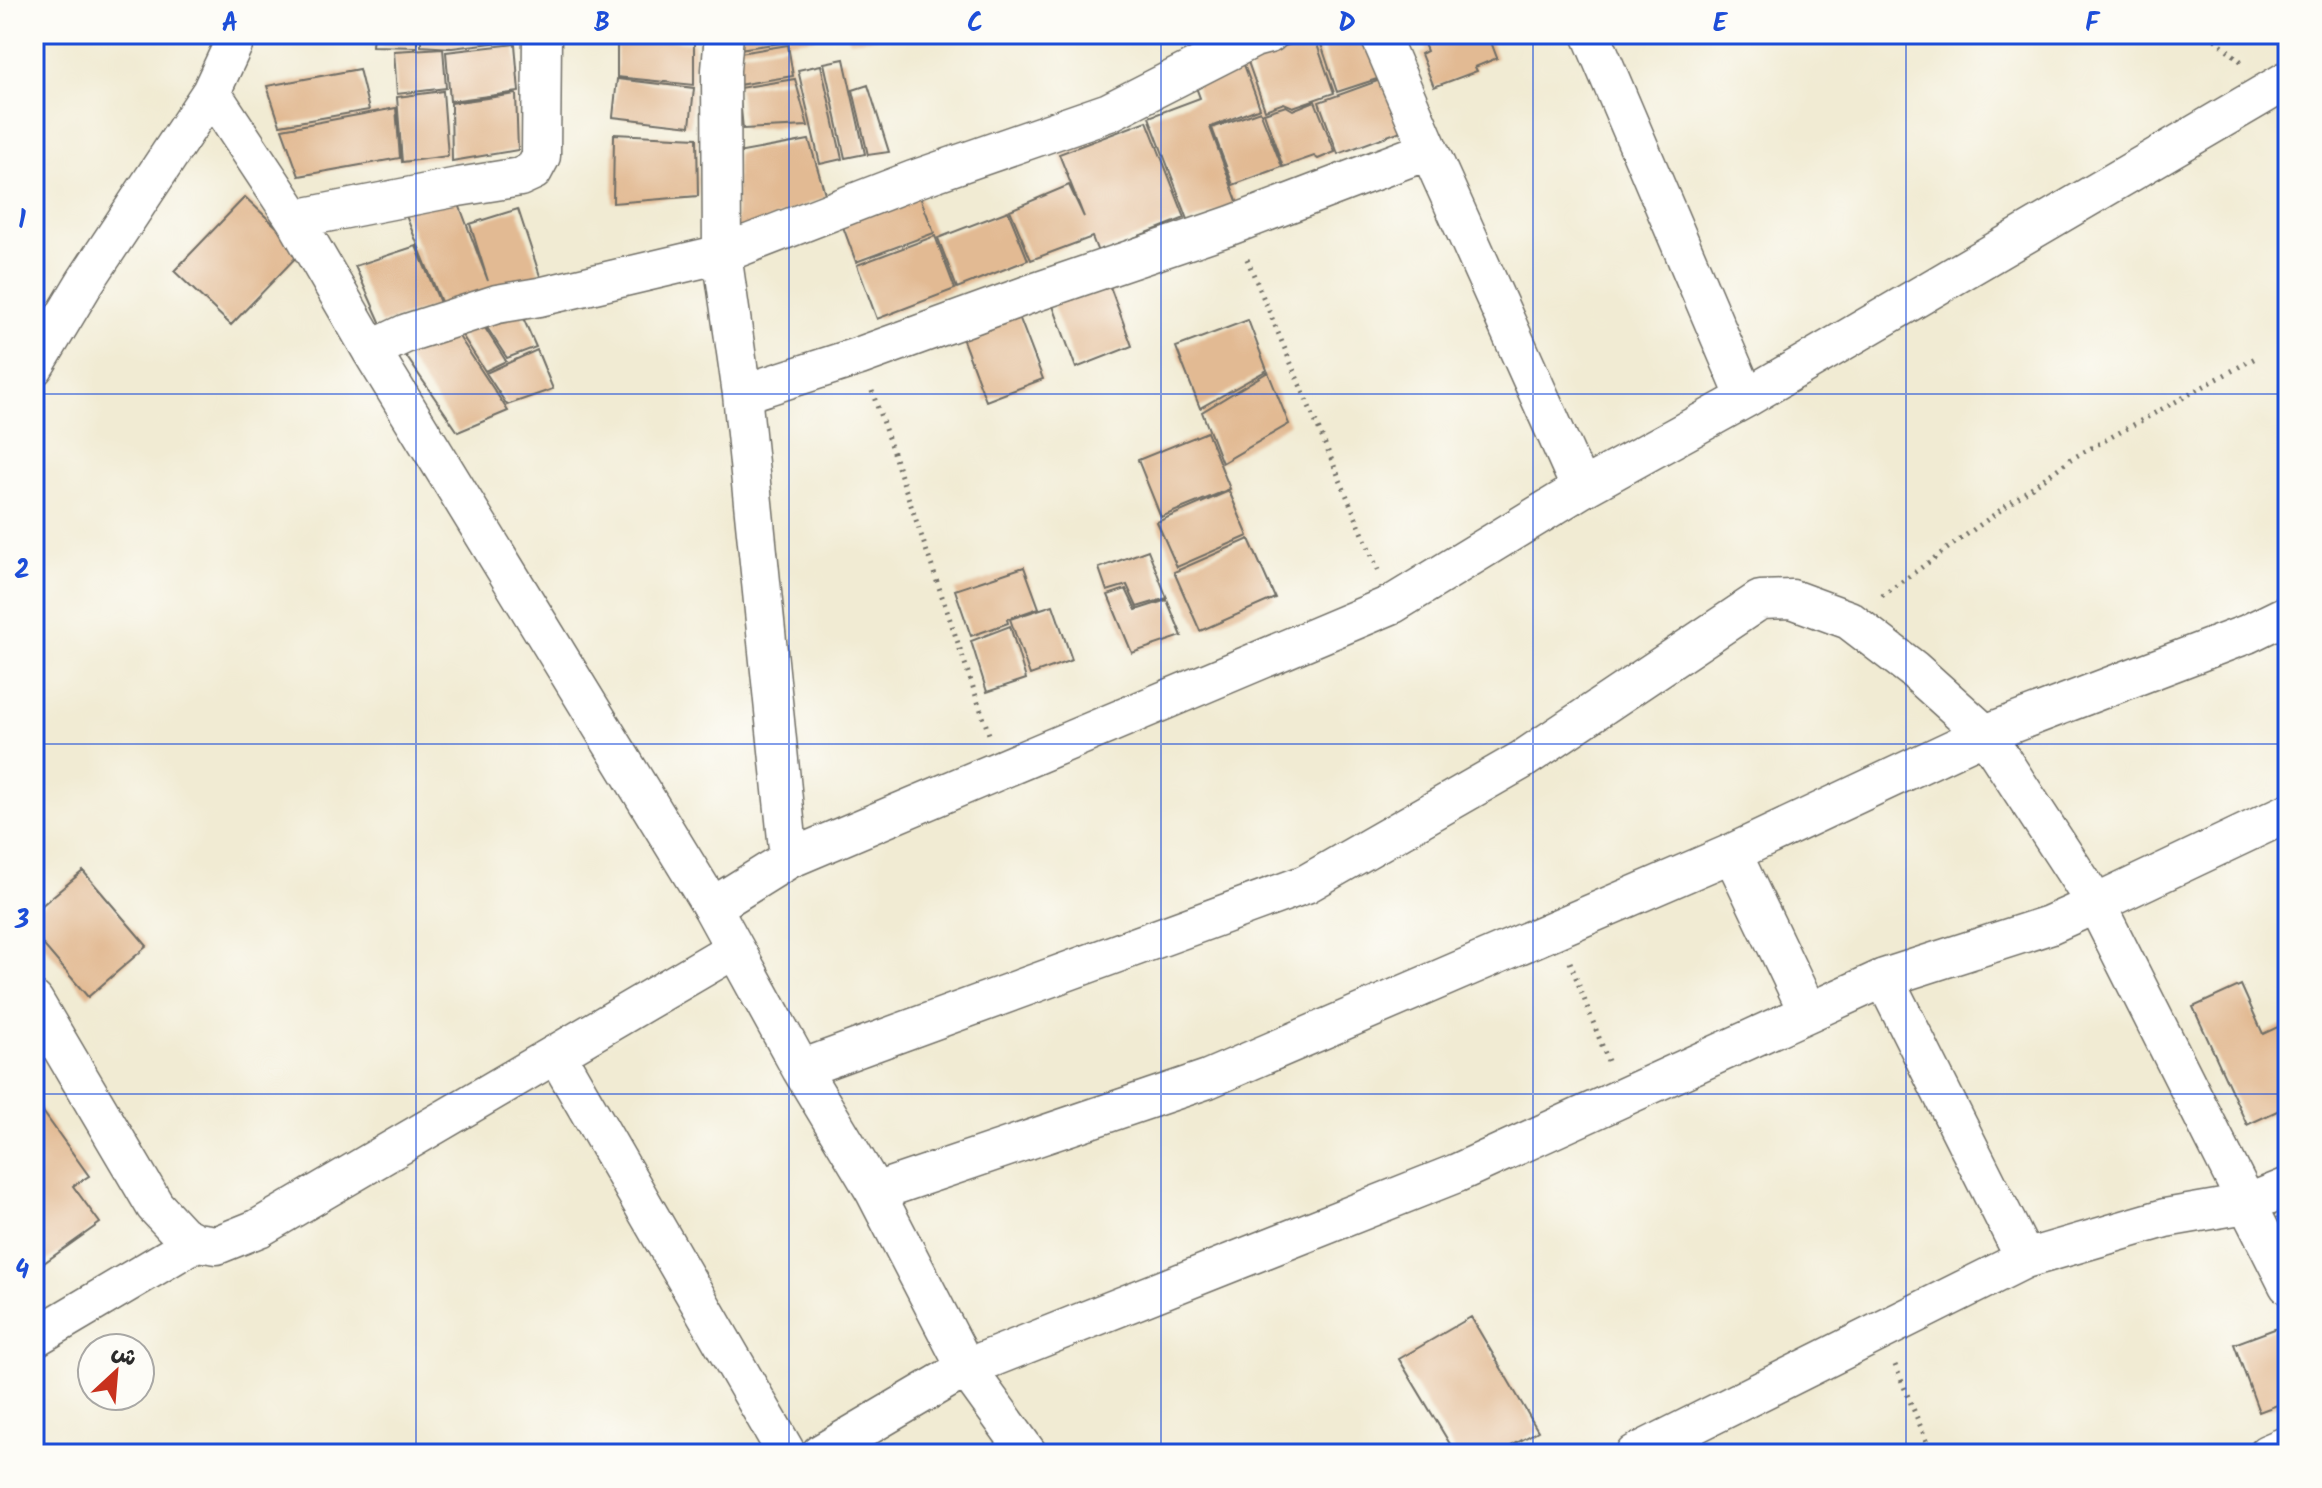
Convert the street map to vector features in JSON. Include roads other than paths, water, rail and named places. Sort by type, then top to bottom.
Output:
[{"type":"street","points":[[34,367],[85,282],[211,92],[238,34]]},
{"type":"street","points":[[295,219],[520,177],[533,171],[541,156],[539,101],[542,34]]},
{"type":"street","points":[[724,34],[721,70],[722,254],[742,394],[789,859]]},
{"type":"street","points":[[1379,34],[1581,489]]},
{"type":"street","points":[[1591,34],[1746,398]]},
{"type":"street","points":[[371,350],[407,333],[497,304],[722,254],[913,180],[1109,112],[1259,35]]},
{"type":"street","points":[[712,907],[789,859],[1393,604],[1581,489],[1746,398],[2288,80]]},
{"type":"street","points":[[211,92],[295,219],[371,350],[712,907],[801,1069],[875,1192],[966,1368],[1028,1454]]},
{"type":"street","points":[[742,394],[860,356],[1232,225],[1429,150]]},
{"type":"street","points":[[801,1069],[1306,884],[1522,760],[1760,600],[1792,599],[1849,620],[1913,669],[1985,734],[2096,904],[2288,1285]]},
{"type":"street","points":[[875,1192],[1208,1079],[1732,853],[1985,734],[2247,634],[2288,614]]},
{"type":"street","points":[[820,1454],[966,1368],[1457,1173],[1884,978],[2049,925],[2288,813]]},
{"type":"street","points":[[1732,853],[1808,1012]]},
{"type":"street","points":[[34,1001],[155,1206],[182,1235],[196,1242],[217,1245],[259,1228],[733,950]]},
{"type":"street","points":[[1884,978],[2025,1259]]},
{"type":"street","points":[[556,1054],[787,1454]]},
{"type":"street","points":[[1635,1454],[2025,1259],[2165,1218],[2246,1204],[2288,1187]]},
{"type":"street","points":[[34,1338],[196,1242]]},
{"type":"street","points":[[2267,1454],[2288,1445]]}]
